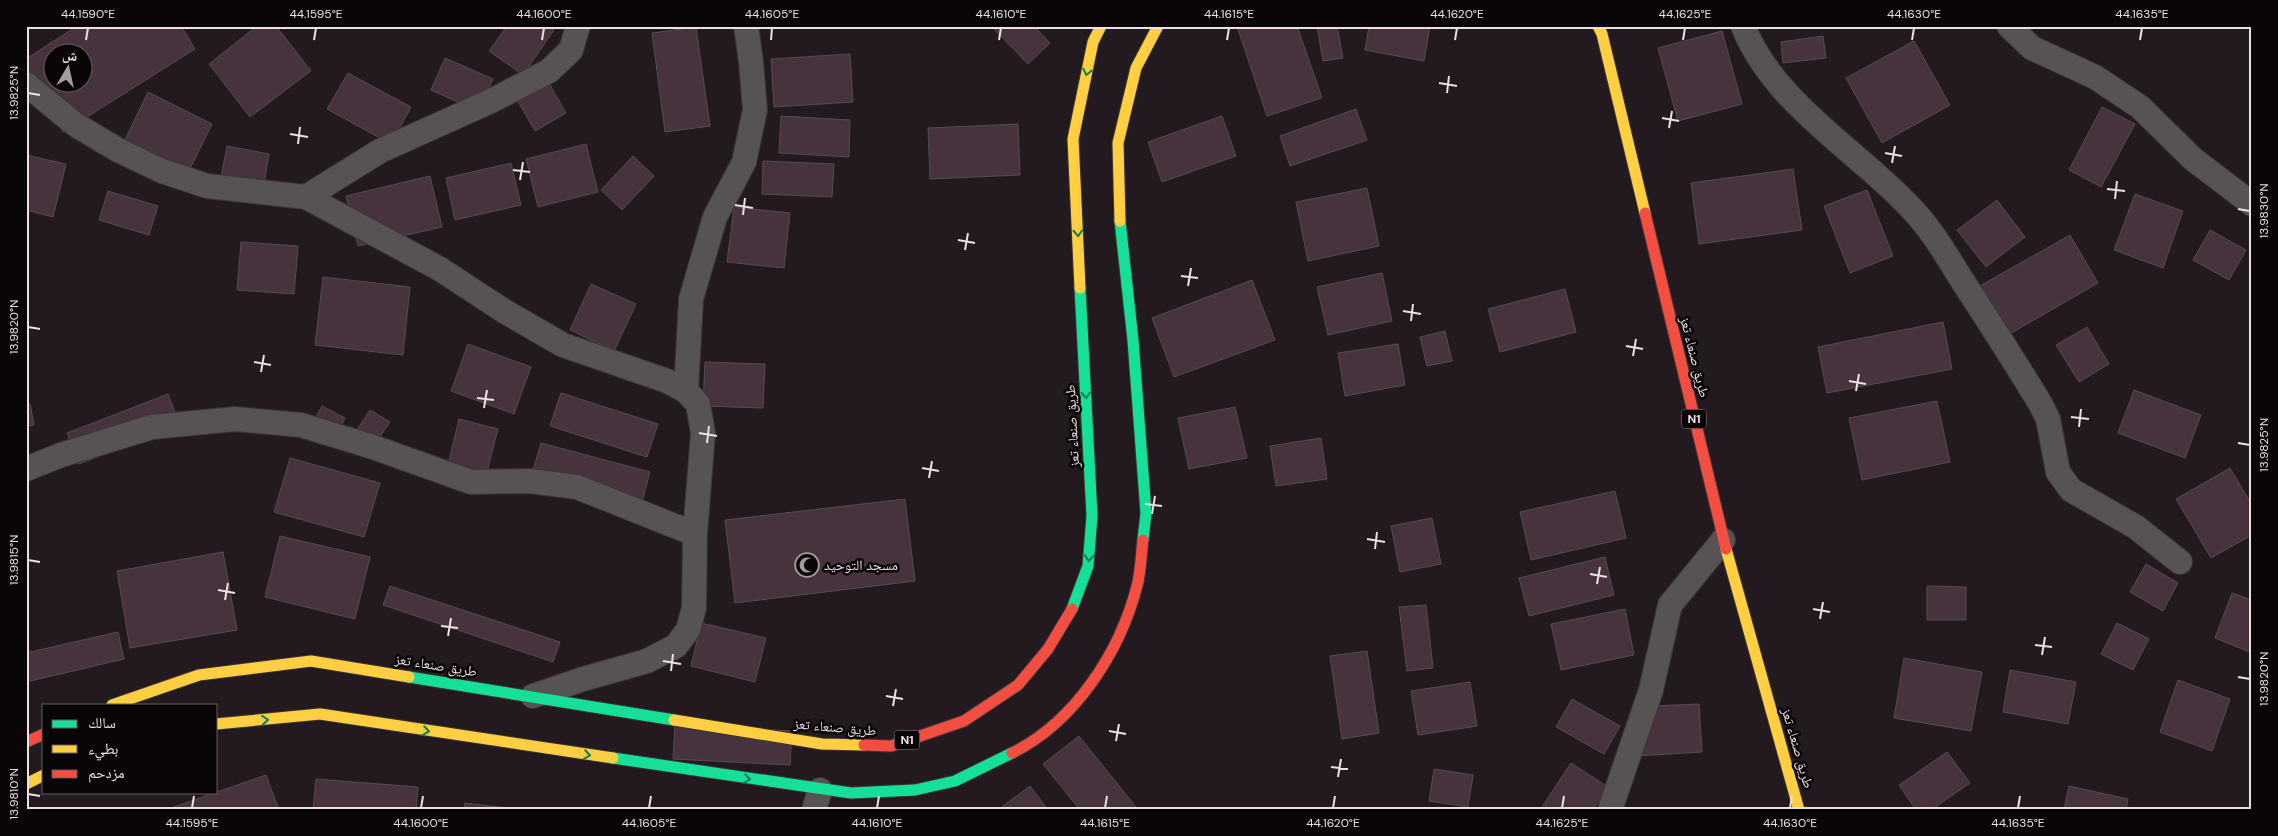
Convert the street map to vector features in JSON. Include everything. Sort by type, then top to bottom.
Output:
[{"type":"highway","name":"طريق صنعاء تعز","points":[[115,704],[199,675],[311,661],[822,744],[890,746],[964,721],[1018,684],[1048,649],[1070,615],[1088,566],[1092,516],[1072,139],[1093,42],[1102,26]]},
{"type":"highway","points":[[218,724],[320,714],[817,800],[851,794],[914,790],[955,780],[1026,746],[1064,715],[1092,682],[1124,628],[1138,584],[1146,513],[1133,340],[1119,211],[1118,143],[1136,68],[1158,26]]},
{"type":"highway","name":"طريق صنعاء تعز","points":[[1598,26],[1602,34],[1723,540],[1799,810]]},
{"type":"highway","points":[[26,742],[42,735]]},
{"type":"highway","points":[[26,784],[42,776]]},
{"type":"street","points":[[306,197],[380,151],[491,101],[549,71],[571,50],[578,26]]},
{"type":"street","points":[[686,391],[691,299],[715,217],[744,162],[755,110],[752,62],[746,26]]},
{"type":"street","points":[[1743,26],[1750,43],[1770,72],[1812,120],[1878,176],[1911,208],[1938,239],[2040,403],[2048,419],[2058,472],[2071,490],[2136,527],[2180,562]]},
{"type":"street","points":[[2009,26],[2032,48],[2095,77],[2140,107],[2193,159],[2252,204]]},
{"type":"street","points":[[26,84],[76,125],[118,150],[162,171],[206,186],[306,197],[440,269],[504,311],[563,345],[667,381],[686,391],[698,404],[703,433],[695,534],[694,608],[688,630],[676,646],[646,661],[533,696]]},
{"type":"street","points":[[26,469],[61,455],[152,427],[235,419],[302,425],[370,446],[471,482],[530,481],[577,487],[695,534]]},
{"type":"street","points":[[1610,810],[1651,690],[1670,605],[1723,540]]},
{"type":"building","points":[[77,26],[181,26],[195,49],[63,132],[26,74],[26,59],[42,49],[42,92],[92,92],[92,42],[52,42]]},
{"type":"building","points":[[257,26],[276,26],[311,71],[250,117],[209,64]]},
{"type":"building","points":[[507,26],[548,26],[554,30],[523,75],[489,51]]},
{"type":"building","points":[[991,26],[1034,26],[1050,43],[1028,64]]},
{"type":"building","points":[[1237,26],[1297,26],[1322,98],[1267,116]]},
{"type":"building","points":[[1317,26],[1337,26],[1343,58],[1323,61]]},
{"type":"building","points":[[1369,26],[1430,26],[1424,61],[1365,50]]},
{"type":"building","points":[[696,27],[710,126],[665,132],[652,33]]},
{"type":"building","points":[[1722,31],[1742,104],[1678,121],[1658,48]]},
{"type":"building","points":[[1823,36],[1826,58],[1783,63],[1781,42]]},
{"type":"building","points":[[1914,41],[1950,105],[1882,143],[1846,78]]},
{"type":"building","points":[[850,54],[853,102],[774,107],[771,59]]},
{"type":"building","points":[[445,58],[493,79],[478,111],[431,90]]},
{"type":"building","points":[[348,73],[411,107],[391,144],[327,109]]},
{"type":"building","points":[[547,80],[566,113],[535,131],[516,98]]},
{"type":"building","points":[[148,92],[212,124],[184,181],[120,150]]},
{"type":"building","points":[[2102,107],[2135,124],[2101,187],[2069,170]]},
{"type":"building","points":[[1356,109],[1367,140],[1290,166],[1280,136]]},
{"type":"building","points":[[781,116],[850,120],[849,157],[779,153]]},
{"type":"building","points":[[1222,116],[1236,156],[1162,182],[1148,142]]},
{"type":"building","points":[[1018,124],[1020,175],[930,179],[928,128]]},
{"type":"building","points":[[586,144],[598,192],[538,207],[526,159]]},
{"type":"building","points":[[227,146],[269,154],[262,196],[219,188]]},
{"type":"building","points":[[26,155],[66,164],[53,217],[26,210]]},
{"type":"building","points":[[633,156],[654,176],[622,210],[601,190]]},
{"type":"building","points":[[763,161],[834,164],[832,197],[762,194]]},
{"type":"building","points":[[511,163],[521,205],[455,220],[446,178]]},
{"type":"building","points":[[1793,169],[1802,230],[1699,244],[1691,183]]},
{"type":"building","points":[[430,176],[442,227],[358,246],[346,196]]},
{"type":"building","points":[[1367,188],[1379,246],[1308,261],[1296,202]]},
{"type":"building","points":[[1867,190],[1893,256],[1850,273],[1824,206]]},
{"type":"building","points":[[108,191],[158,206],[149,235],[99,220]]},
{"type":"building","points":[[2135,194],[2183,211],[2163,268],[2114,250]]},
{"type":"building","points":[[1997,200],[2025,237],[1986,267],[1957,230]]},
{"type":"building","points":[[734,207],[790,213],[784,268],[727,262]]},
{"type":"building","points":[[2210,230],[2246,250],[2229,280],[2193,260]]},
{"type":"building","points":[[2070,235],[2098,283],[2006,336],[1978,287]]},
{"type":"building","points":[[241,242],[298,246],[294,294],[237,290]]},
{"type":"building","points":[[1382,273],[1392,321],[1328,335],[1317,287]]},
{"type":"building","points":[[323,277],[410,287],[403,355],[315,345]]},
{"type":"building","points":[[1252,280],[1275,340],[1174,377],[1152,318]]},
{"type":"building","points":[[591,284],[636,304],[614,351],[570,330]]},
{"type":"building","points":[[1565,289],[1576,332],[1500,352],[1488,309]]},
{"type":"building","points":[[1943,322],[1952,369],[1827,393],[1818,347]]},
{"type":"building","points":[[2087,327],[2109,364],[2079,382],[2056,345]]},
{"type":"building","points":[[1445,331],[1452,361],[1427,366],[1420,337]]},
{"type":"building","points":[[468,344],[531,367],[514,414],[451,391]]},
{"type":"building","points":[[1398,344],[1405,385],[1345,396],[1338,353]]},
{"type":"building","points":[[705,362],[765,364],[763,408],[703,406]]},
{"type":"building","points":[[2134,390],[2201,415],[2185,458],[2118,433]]},
{"type":"building","points":[[561,393],[658,424],[647,457],[550,426]]},
{"type":"building","points":[[168,394],[180,426],[79,464],[67,433]]},
{"type":"building","points":[[1937,401],[1950,462],[1862,480],[1849,418]]},
{"type":"building","points":[[30,404],[34,425],[26,426],[26,405]]},
{"type":"building","points":[[322,406],[345,418],[333,442],[309,430]]},
{"type":"building","points":[[1235,407],[1247,458],[1189,469],[1178,418]]},
{"type":"building","points":[[370,410],[390,422],[370,451],[351,439]]},
{"type":"building","points":[[459,419],[498,429],[482,491],[444,481]]},
{"type":"building","points":[[1321,438],[1327,479],[1276,486],[1270,446]]},
{"type":"building","points":[[541,443],[650,472],[641,506],[531,477]]},
{"type":"building","points":[[290,458],[380,483],[364,537],[274,512]]},
{"type":"building","points":[[2230,468],[2252,505],[2252,535],[2211,558],[2176,499]]},
{"type":"building","points":[[1615,491],[1626,538],[1531,560],[1520,512]]},
{"type":"building","points":[[905,499],[915,581],[735,603],[725,520]]},
{"type":"building","points":[[1432,518],[1441,564],[1400,572],[1391,526]]},
{"type":"building","points":[[280,536],[370,557],[355,619],[265,597]]},
{"type":"building","points":[[223,552],[237,630],[130,648],[117,571]]},
{"type":"building","points":[[1605,557],[1614,595],[1529,616],[1519,578]]},
{"type":"building","points":[[2146,564],[2178,583],[2163,611],[2130,592]]},
{"type":"building","points":[[390,586],[560,642],[553,662],[383,605]]},
{"type":"building","points":[[1927,586],[1966,587],[1966,620],[1927,620]]},
{"type":"building","points":[[2232,593],[2252,600],[2252,653],[2215,638]]},
{"type":"building","points":[[1426,605],[1433,668],[1407,671],[1399,607]]},
{"type":"building","points":[[1625,609],[1634,655],[1561,670],[1551,624]]},
{"type":"building","points":[[701,623],[766,638],[755,682],[691,666]]},
{"type":"building","points":[[2117,623],[2149,639],[2133,670],[2101,654]]},
{"type":"building","points":[[118,632],[124,659],[26,682],[26,653]]},
{"type":"building","points":[[1367,651],[1379,733],[1342,739],[1330,656]]},
{"type":"building","points":[[1904,658],[1982,672],[1971,731],[1894,718]]},
{"type":"building","points":[[2010,670],[2076,682],[2068,724],[2003,712]]},
{"type":"building","points":[[2178,680],[2230,699],[2212,751],[2160,732]]},
{"type":"building","points":[[1470,682],[1477,726],[1418,735],[1411,691]]},
{"type":"building","points":[[1572,699],[1620,726],[1604,754],[1556,727]]},
{"type":"building","points":[[1699,704],[1702,752],[1636,756],[1632,707]]},
{"type":"building","points":[[675,725],[792,731],[790,765],[673,759]]},
{"type":"building","points":[[1079,736],[1136,807],[1132,810],[1080,810],[1043,764]]},
{"type":"building","points":[[1947,752],[1970,783],[1931,810],[1916,810],[1899,785]]},
{"type":"building","points":[[1571,763],[1608,787],[1593,810],[1540,810]]},
{"type":"building","points":[[1434,769],[1473,775],[1468,807],[1429,801]]},
{"type":"building","points":[[266,775],[279,810],[168,810],[211,794],[218,794],[218,792]]},
{"type":"building","points":[[316,779],[418,787],[416,810],[313,810]]},
{"type":"building","points":[[1030,786],[1048,810],[999,809]]},
{"type":"building","points":[[2069,786],[2128,799],[2126,810],[2064,810]]},
{"type":"building","points":[[465,803],[524,810],[464,810]]},
{"type":"traffic: fast","points":[[1120,221],[1133,340],[1146,513],[1143,540]]},
{"type":"traffic: fast","points":[[1072,609],[1088,566],[1092,516],[1080,288]]},
{"type":"traffic: fast","points":[[409,677],[674,720]]},
{"type":"traffic: fast","points":[[613,758],[851,793],[915,790],[955,781],[1012,753]]},
{"type":"traffic: slow","points":[[1080,288],[1073,139],[1093,42],[1101,26]]},
{"type":"traffic: slow","points":[[1120,221],[1118,143],[1136,68],[1158,26]]},
{"type":"traffic: slow","points":[[1598,26],[1602,34],[1645,213]]},
{"type":"traffic: slow","points":[[1726,549],[1799,810]]},
{"type":"traffic: slow","points":[[115,704],[199,675],[311,661],[409,677]]},
{"type":"traffic: slow","points":[[218,724],[320,714],[613,758]]},
{"type":"traffic: slow","points":[[674,720],[822,744],[864,745]]},
{"type":"traffic: slow","points":[[26,784],[42,776]]},
{"type":"traffic: jam","points":[[1645,213],[1726,549]]},
{"type":"traffic: jam","points":[[1012,753],[1035,740],[1056,723],[1075,704],[1107,660],[1119,636],[1137,586],[1143,540]]},
{"type":"traffic: jam","points":[[864,745],[891,746],[964,721],[1018,685],[1048,649],[1072,609]]},
{"type":"traffic: jam","points":[[26,742],[42,735]]},
{"type":"place","name":"مسجد التوحيد","points":[[807,565]]}]
